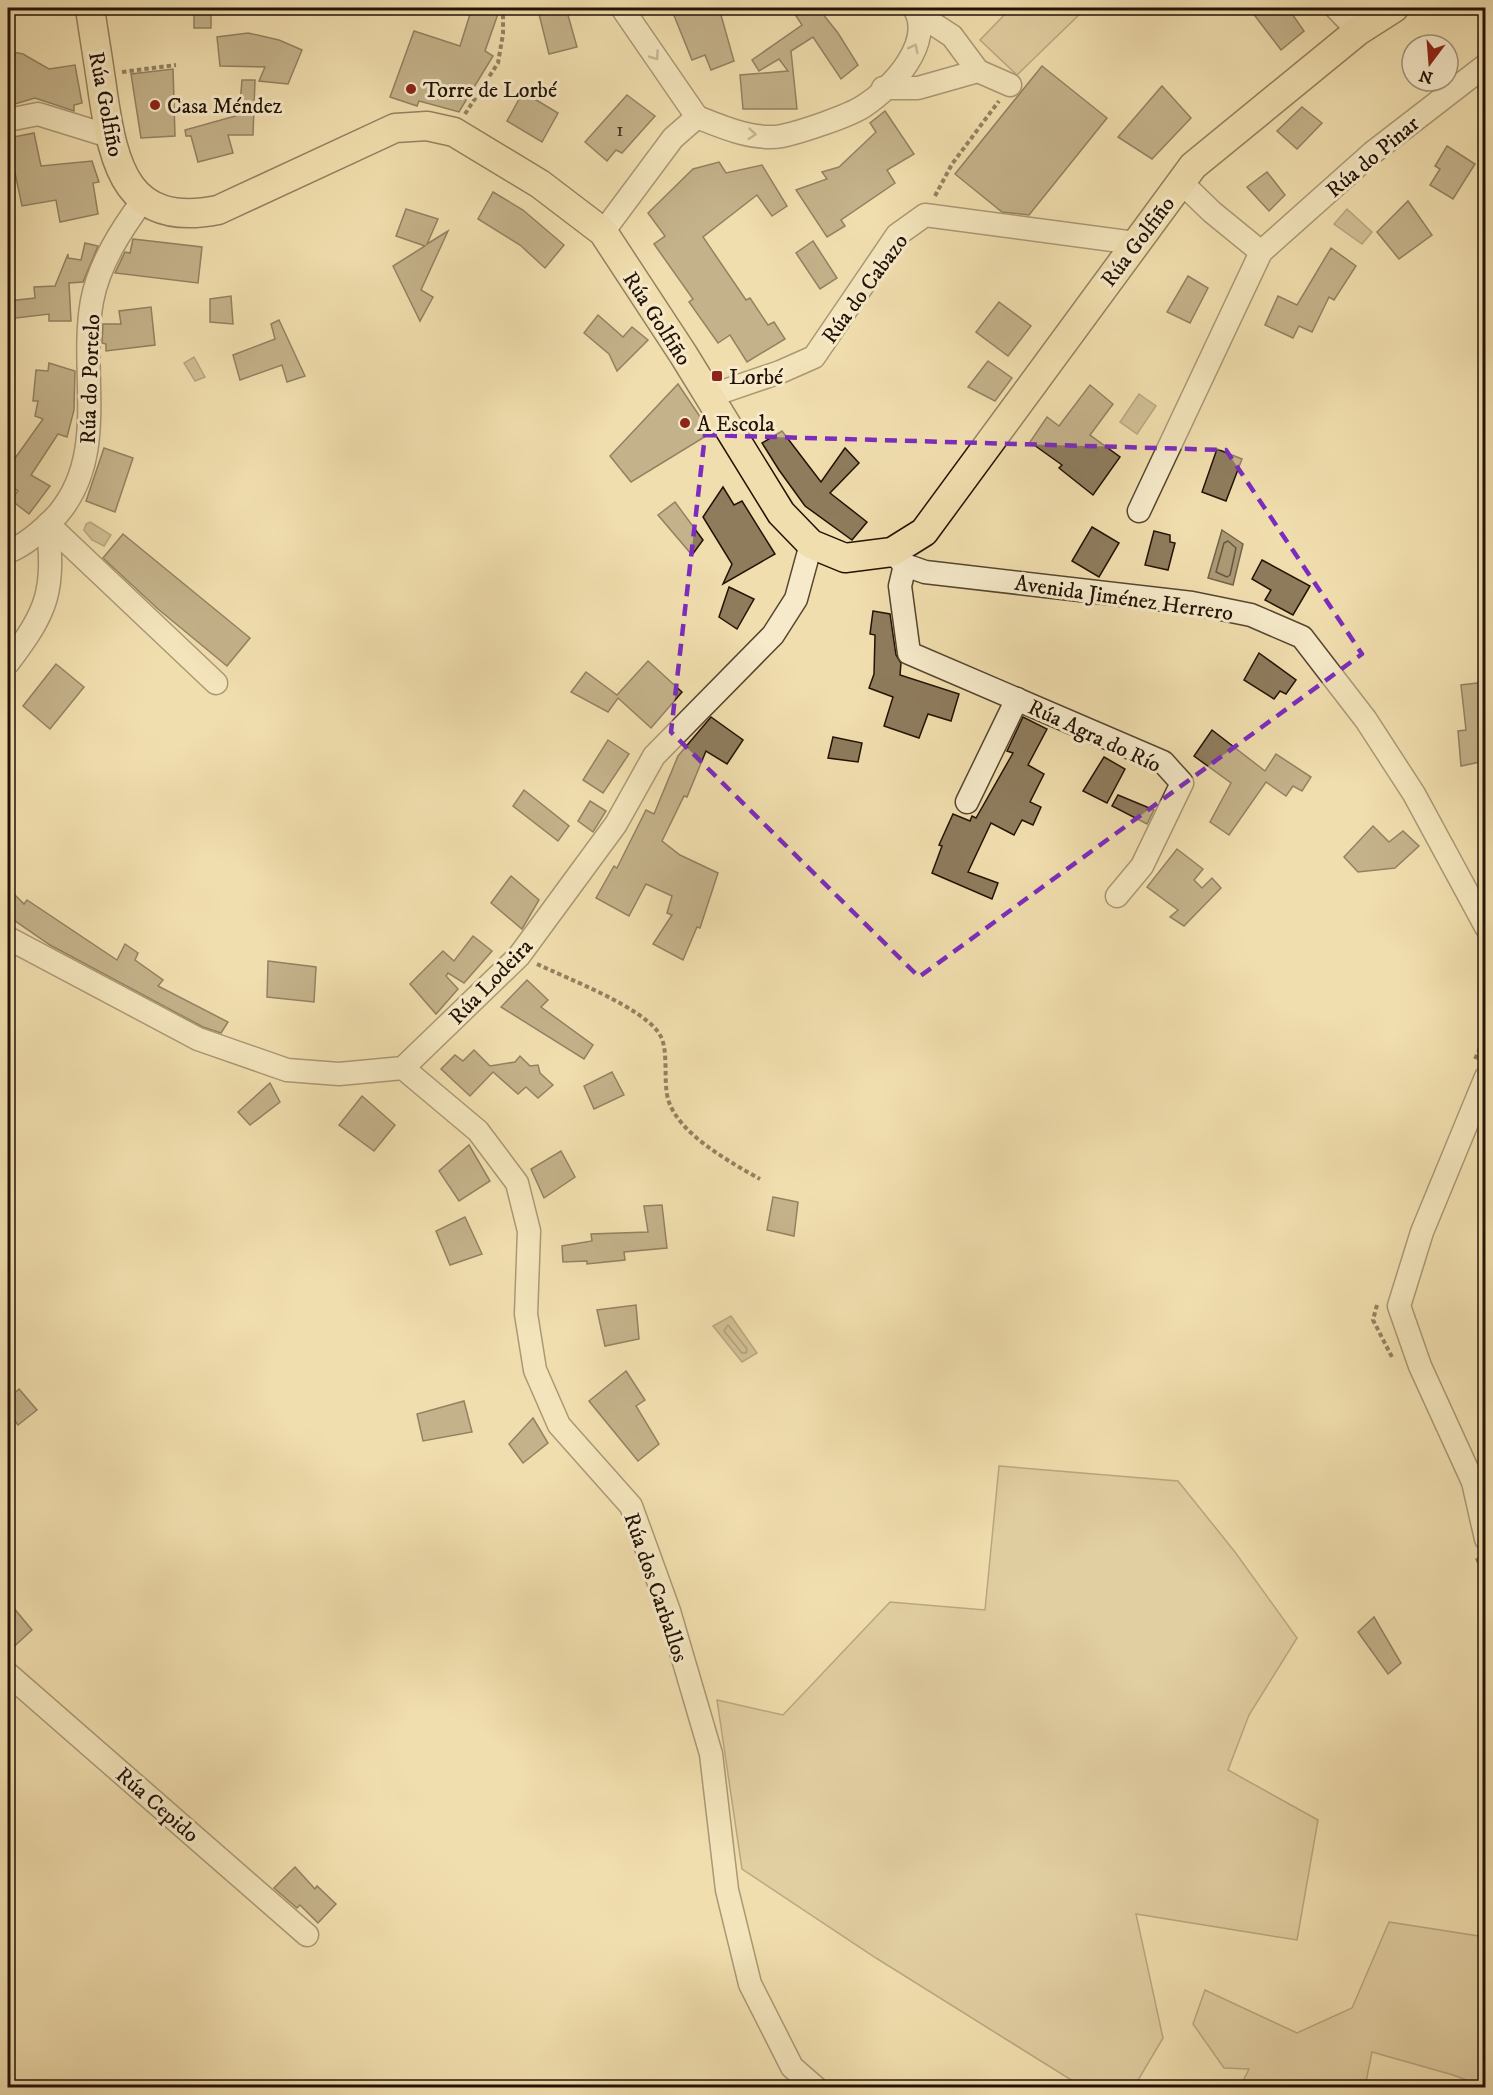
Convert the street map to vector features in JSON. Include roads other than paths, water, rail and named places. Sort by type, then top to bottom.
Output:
[{"type":"main road","name":"Rúa Golfiño","points":[[90,8],[109,136],[117,165],[130,187],[143,200],[161,209],[178,212],[198,214],[218,210],[395,128],[428,126],[454,132],[540,184],[603,232],[683,354],[707,397],[781,513],[811,544],[845,558],[899,559],[924,532],[1192,166],[1358,31],[1394,8]]},
{"type":"street","points":[[622,8],[697,117],[739,133],[780,137],[864,106],[901,72],[919,42],[916,11]]},
{"type":"street","points":[[1336,8],[1358,31]]},
{"type":"street","points":[[916,11],[952,36],[978,71],[1010,86]]},
{"type":"street","name":"Rúa do Pinar","points":[[1139,511],[1262,252],[1372,153],[1485,65]]},
{"type":"street","points":[[883,88],[918,88],[978,71]]},
{"type":"street","points":[[8,120],[38,114],[109,136]]},
{"type":"street","points":[[603,232],[673,138],[697,117]]},
{"type":"street","points":[[1181,182],[1212,212],[1262,252]]},
{"type":"street","name":"Rúa do Portelo","points":[[8,552],[18,548],[48,524],[67,503],[84,469],[89,425],[88,335],[92,299],[121,230],[143,200]]},
{"type":"street","name":"Rúa do Cabazo","points":[[707,397],[780,372],[814,357],[897,235],[925,215],[1135,243]]},
{"type":"street","points":[[8,663],[35,628],[46,602],[52,567],[48,524]]},
{"type":"street","points":[[48,524],[216,683]]},
{"type":"street","name":"Rúa Lodeira","points":[[403,1068],[519,956],[616,824],[654,756],[773,635],[795,599],[811,544]]},
{"type":"street","name":"Rúa Agra do Río","points":[[899,559],[900,586],[909,654],[1163,762],[1182,783],[1142,866],[1117,896]]},
{"type":"street","name":"Avenida Jiménez Herrero","points":[[899,559],[925,572],[1192,603],[1251,615],[1302,637],[1366,720],[1414,794],[1485,927]]},
{"type":"street","name":"Rúa Agra do Río","points":[[967,802],[1017,699]]},
{"type":"street","points":[[8,939],[198,1039],[287,1070],[339,1074],[403,1068]]},
{"type":"street","name":"Rúa dos Carballos","points":[[403,1068],[478,1131],[518,1183],[530,1231],[526,1314],[535,1370],[559,1425],[631,1506],[669,1611],[711,1754],[728,1890],[750,1984],[792,2067],[816,2088]]},
{"type":"street","points":[[1479,1071],[1426,1221],[1399,1306],[1420,1366],[1473,1482],[1481,1548]]},
{"type":"street","name":"Rúa Cepido","points":[[8,1674],[307,1935]]},
{"type":"water","points":[[1347,209],[1372,232],[1362,244],[1334,224]]},
{"type":"water","points":[[194,357],[205,377],[195,381],[184,363]]},
{"type":"water","points":[[1139,394],[1156,406],[1137,434],[1120,422]]},
{"type":"water","points":[[90,522],[111,535],[104,546],[92,540],[84,530],[86,524]]},
{"type":"water","points":[[1222,530],[1243,544],[1233,585],[1208,578]]},
{"type":"water","points":[[731,1316],[757,1353],[742,1362],[713,1326]]},
{"type":"place","name":"Torre de Lorbé","points":[[411,89]]},
{"type":"place","name":"Casa Méndez","points":[[155,105]]},
{"type":"place","name":"Lorbé","points":[[717,376]]},
{"type":"place","name":"A Escola","points":[[685,423]]}]
